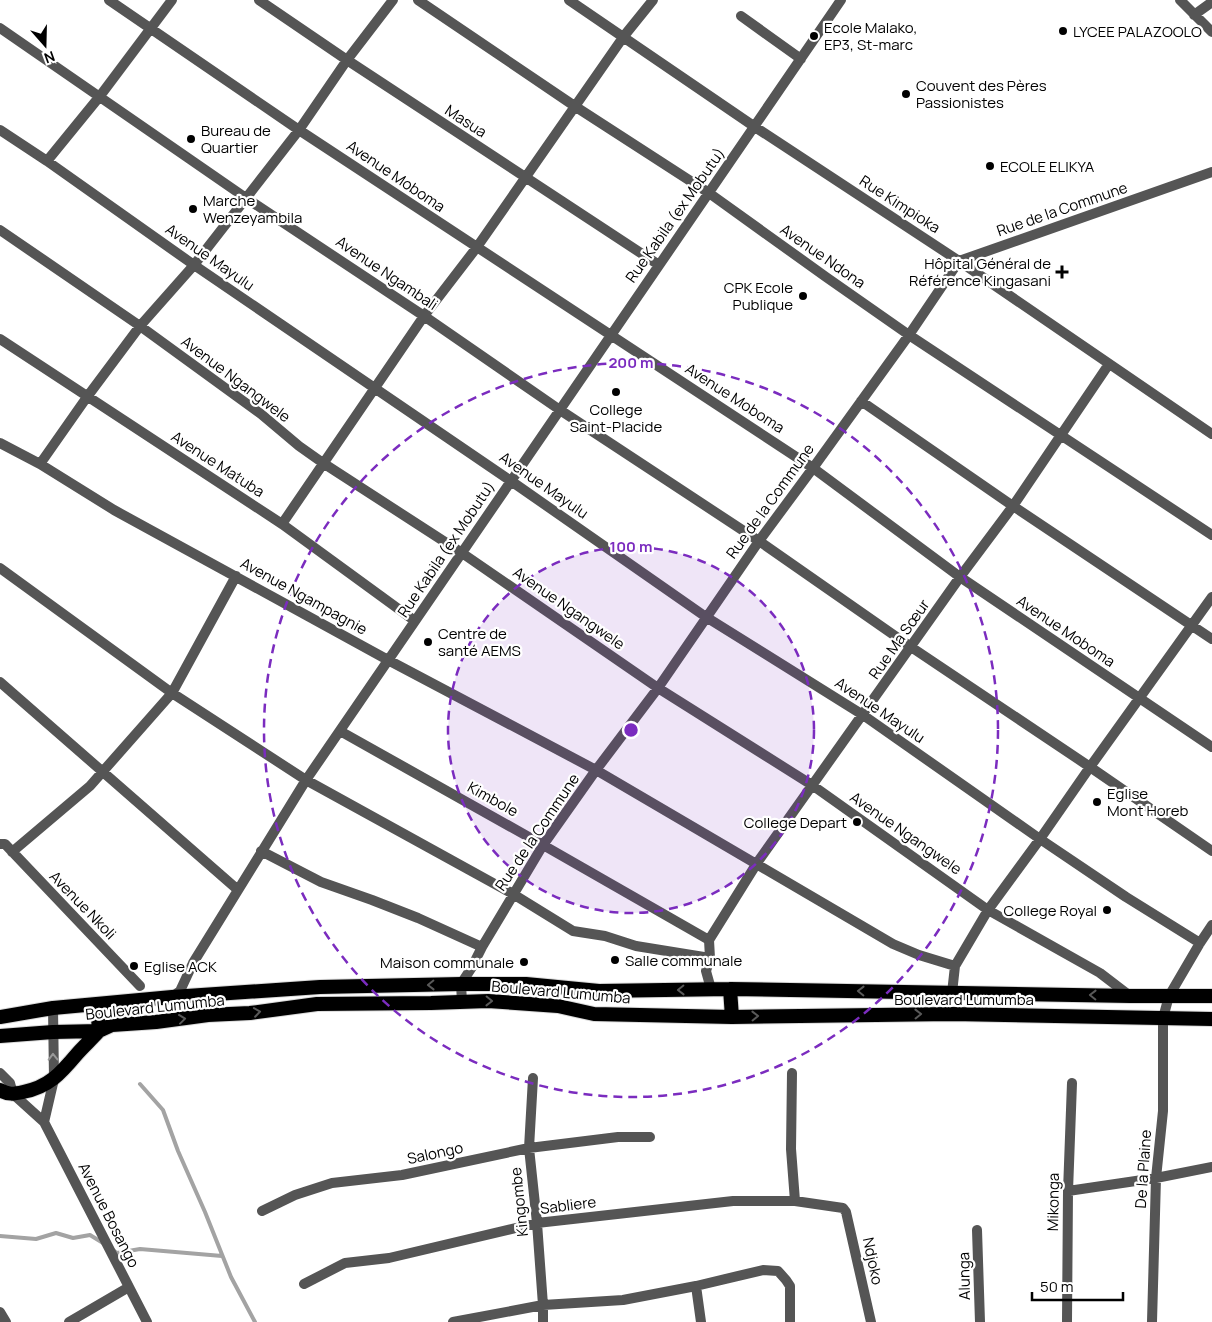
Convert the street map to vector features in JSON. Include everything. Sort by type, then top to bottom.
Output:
[{"type":"highway","name":"Boulevard Lumumba","points":[[0,1017],[53,1008],[320,987],[461,984],[526,984],[599,991],[730,989],[1212,996]]},
{"type":"highway","points":[[730,989],[732,1017]]},
{"type":"highway","name":"Boulevard Lumumba","points":[[0,1036],[99,1031],[112,1025],[250,1013],[317,1004],[488,1001],[558,1006],[594,1014],[732,1017],[952,1014],[1212,1019]]},
{"type":"highway","points":[[6,1092],[27,1091],[54,1079],[99,1031],[97,1004]]},
{"type":"street","name":"Avenue Moboma","points":[[109,0],[300,130],[813,468],[960,577],[1212,747]]},
{"type":"street","points":[[47,161],[100,96],[172,0]]},
{"type":"street","name":"Masua","points":[[259,0],[659,265]]},
{"type":"street","points":[[40,464],[140,326],[194,265],[300,130],[347,60],[393,0]]},
{"type":"street","name":"Avenue Ndona","points":[[418,0],[576,107],[709,193],[909,335],[1212,535]]},
{"type":"street","name":"Rue Kimpioka","points":[[569,0],[959,261],[1212,434]]},
{"type":"street","points":[[282,524],[424,316],[477,247],[624,36],[653,0]]},
{"type":"street","name":"Rue Kabila (ex Mobutu)","points":[[172,998],[180,991],[193,963],[306,780],[841,0]]},
{"type":"street","points":[[1180,0],[1212,32]]},
{"type":"street","points":[[1194,15],[1212,2]]},
{"type":"street","points":[[741,16],[801,59]]},
{"type":"street","name":"Avenue Ngambali","points":[[0,28],[246,198],[424,316],[560,410],[759,541],[1212,851]]},
{"type":"street","name":"Avenue Mayulu","points":[[0,130],[194,265],[376,387],[706,617],[863,715],[1040,839],[1126,897],[1200,943]]},
{"type":"street","name":"Rue de la Commune","points":[[461,984],[544,845],[596,770],[658,688],[759,541],[909,335],[959,261],[1212,172]]},
{"type":"street","name":"Avenue Ngangwele","points":[[0,230],[140,326],[261,414],[299,446],[323,463],[462,552],[658,688],[812,786],[988,910],[1100,973],[1130,996]]},
{"type":"street","name":"Avenue Matuba","points":[[0,339],[282,524],[415,620]]},
{"type":"street","name":"Rue Ma Sœur","points":[[709,940],[757,864],[960,577],[1013,506],[1109,364]]},
{"type":"street","points":[[861,402],[1212,639]]},
{"type":"street","name":"Avenue Ngampagnie","points":[[0,443],[40,464],[114,510],[388,660],[596,770],[893,944],[919,955],[955,966]]},
{"type":"street","points":[[0,568],[172,693],[306,780],[513,894],[554,920],[573,930],[604,936],[636,946],[710,958]]},
{"type":"street","points":[[6,847],[90,786],[172,693],[236,576]]},
{"type":"street","points":[[952,993],[955,966],[988,910],[1212,597]]},
{"type":"street","points":[[0,682],[238,890]]},
{"type":"street","name":"Kimbole","points":[[340,731],[709,940]]},
{"type":"street","name":"Avenue Nkoli","points":[[6,847],[140,986]]},
{"type":"street","points":[[262,851],[321,882],[387,906],[482,947]]},
{"type":"street","name":"De la Plaine","points":[[1152,1322],[1156,1178],[1163,1111],[1163,1018],[1168,996],[1212,925]]},
{"type":"street","points":[[709,940],[710,958],[706,971],[711,989]]},
{"type":"street","points":[[461,984],[462,1002]]},
{"type":"street","points":[[0,1073],[10,1083],[6,1092],[44,1122],[54,1079],[53,1008]]},
{"type":"street","points":[[792,1073],[792,1149],[795,1201]]},
{"type":"street","name":"Kingombe","points":[[533,1078],[528,1148],[538,1223],[543,1322]]},
{"type":"street","name":"Mikonga","points":[[1067,1322],[1068,1191],[1072,1083]]},
{"type":"street","name":"Avenue Bosango","points":[[44,1122],[147,1322]]},
{"type":"street","name":"Salongo","points":[[262,1211],[295,1195],[332,1183],[402,1175],[528,1148],[618,1138],[650,1137]]},
{"type":"street","points":[[1068,1191],[1156,1178],[1212,1167]]},
{"type":"street","name":"Sabliere","points":[[304,1284],[345,1263],[390,1258],[538,1223],[734,1201],[795,1201],[843,1208]]},
{"type":"street","name":"Ndjoko","points":[[843,1208],[848,1220],[871,1322]]},
{"type":"street","name":"Alunga","points":[[977,1230],[980,1322]]},
{"type":"street","points":[[453,1322],[543,1305],[623,1300],[696,1286],[763,1270],[778,1272],[790,1286],[790,1322]]},
{"type":"street","points":[[696,1286],[702,1322]]},
{"type":"street","points":[[69,1322],[129,1287]]},
{"type":"street","points":[[0,1312],[6,1322]]},
{"type":"waterway","points":[[140,1084],[163,1110],[178,1151],[231,1277],[255,1322]]},
{"type":"waterway","points":[[0,1236],[36,1239],[56,1233],[73,1238],[90,1235],[103,1243]]},
{"type":"waterway","points":[[113,1250],[117,1253],[140,1249],[222,1256]]},
{"type":"place","name":"LYCEE PALAZOOLO","points":[[1063,31]]},
{"type":"place","name":"Ecole Malako, EP3, St-marc","points":[[814,36]]},
{"type":"place","name":"Couvent des Pères Passionistes","points":[[906,94]]},
{"type":"place","name":"Bureau de Quartier","points":[[191,139]]},
{"type":"place","name":"ECOLE ELIKYA","points":[[990,166]]},
{"type":"place","name":"Marche Wenzeyambila","points":[[193,209]]},
{"type":"place","name":"Hôpital Général de Référence Kingasani","points":[[1062,272]]},
{"type":"place","name":"CPK Ecole Publique","points":[[803,296]]},
{"type":"place","name":"College Saint-Placide","points":[[616,392]]},
{"type":"place","name":"Centre de santé AEMS","points":[[428,642]]},
{"type":"place","name":"Eglise Mont Horeb","points":[[1097,802]]},
{"type":"place","name":"College Depart","points":[[857,822]]},
{"type":"place","name":"College Royal","points":[[1107,910]]},
{"type":"place","name":"Salle communale","points":[[615,960]]},
{"type":"place","name":"Maison communale","points":[[524,962]]},
{"type":"place","name":"Eglise ACK","points":[[134,966]]}]
